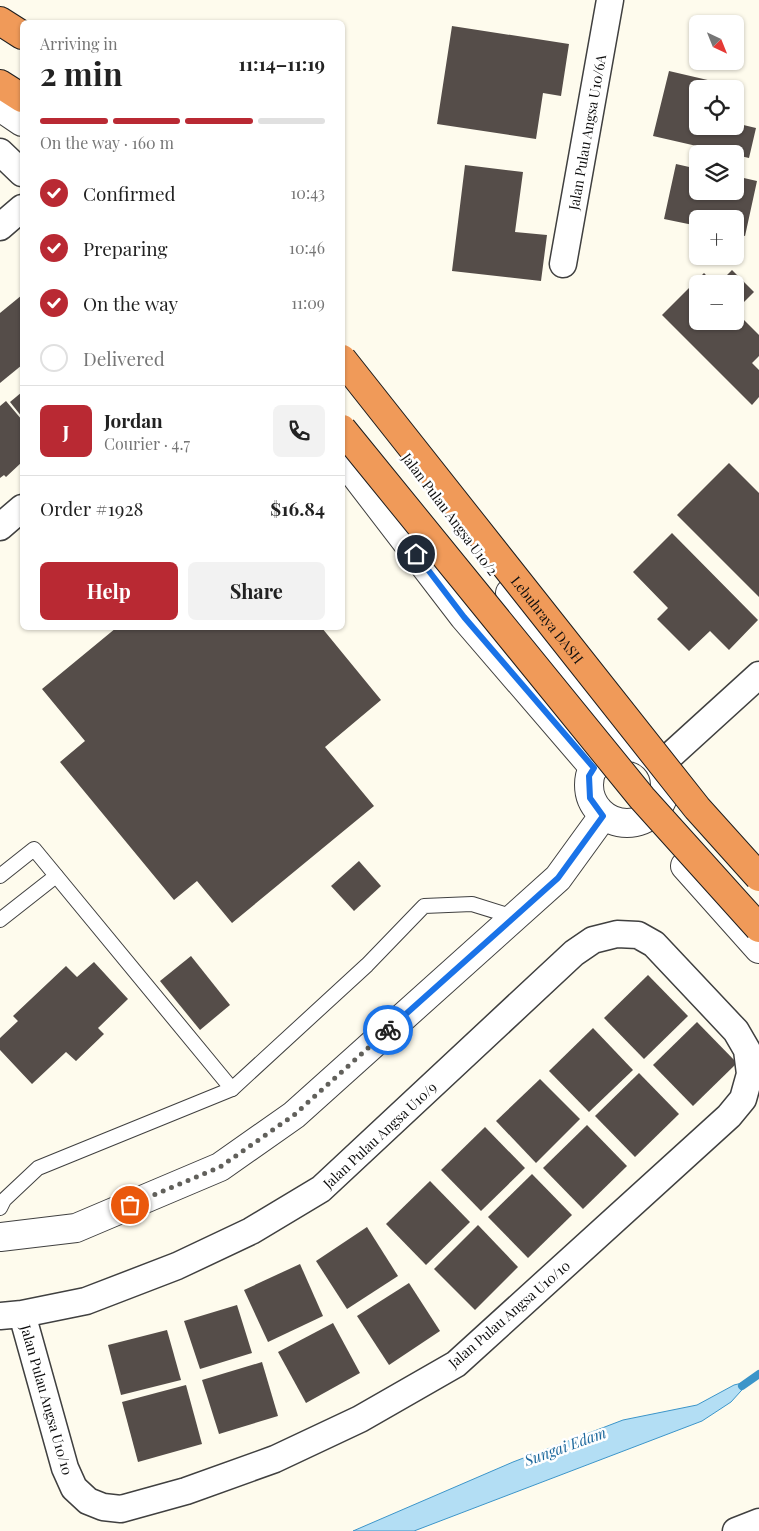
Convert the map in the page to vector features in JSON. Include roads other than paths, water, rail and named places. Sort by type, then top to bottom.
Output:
[{"type":"highway","points":[[0,21],[20,35]]},
{"type":"highway","points":[[0,84],[20,97]]},
{"type":"highway","name":"Lebuhraya DASH","points":[[345,363],[697,808],[759,877]]},
{"type":"highway","points":[[345,433],[642,798],[759,928]]},
{"type":"street","name":"Jalan Pulau Angsa U10/6A","points":[[563,264],[610,0]]},
{"type":"street","points":[[0,35],[20,49]]},
{"type":"street","points":[[0,107],[20,121]]},
{"type":"street","points":[[0,152],[20,171]]},
{"type":"street","points":[[0,227],[20,210]]},
{"type":"street","name":"Jalan Pulau Angsa U10/2","points":[[345,380],[365,403],[628,748]]},
{"type":"street","points":[[345,462],[464,617],[594,768]]},
{"type":"street","points":[[0,527],[20,510]]},
{"type":"street","points":[[759,674],[663,775],[660,806],[644,820],[623,824],[603,816],[590,798],[589,776],[600,757],[621,747],[643,750],[663,775],[759,888]]},
{"type":"street","points":[[0,1237],[76,1228],[220,1167],[294,1115],[558,878],[603,816]]},
{"type":"street","points":[[644,820],[759,949]]},
{"type":"street","name":"Jalan Pulau Angsa U10/9","points":[[11,1315],[86,1301],[177,1266],[251,1231],[321,1189],[574,953],[593,940],[617,934],[638,935],[654,944],[705,998]]},
{"type":"street","name":"Jalan Pulau Angsa U10/10","points":[[11,1315],[65,1468],[74,1488],[88,1500],[103,1507],[121,1510],[186,1491],[284,1455],[360,1420],[456,1364],[729,1116],[743,1099],[750,1074],[747,1050],[736,1031],[705,998]]},
{"type":"street","points":[[736,1531],[759,1522]]},
{"type":"lane","points":[[0,876],[34,849],[232,1089]]},
{"type":"lane","points":[[0,920],[56,876]]},
{"type":"lane","points":[[1,1200],[38,1168],[232,1089],[366,965],[424,906],[472,904],[514,917]]},
{"type":"water","points":[[750,1381],[731,1402],[702,1421],[414,1531],[353,1531],[513,1462],[623,1420],[697,1405],[734,1385]]},
{"type":"waterway","name":"Sungai Edam","points":[[742,1386],[759,1374]]}]
